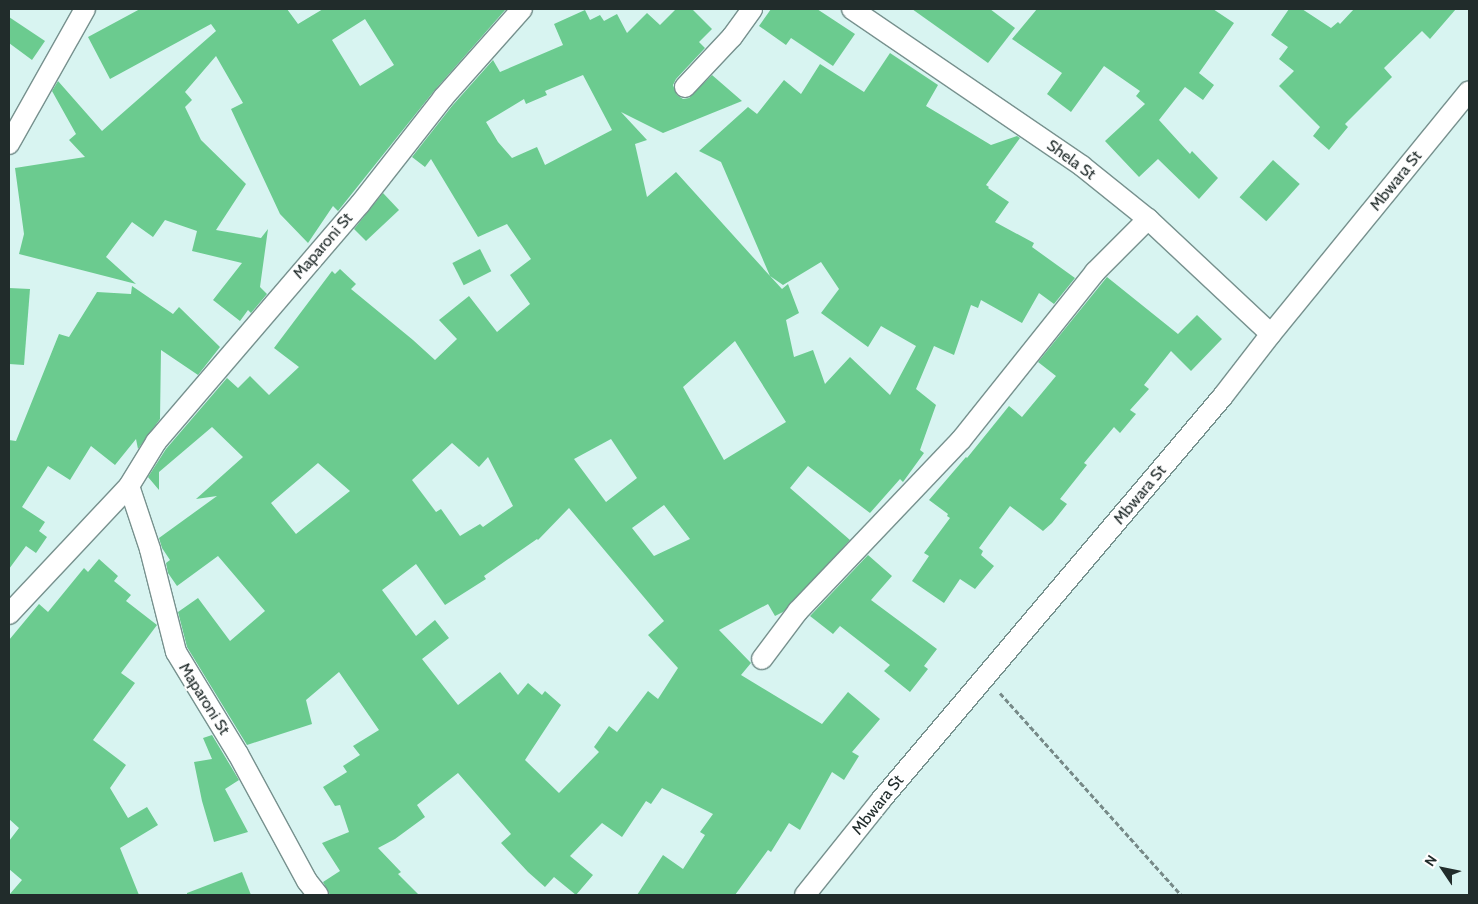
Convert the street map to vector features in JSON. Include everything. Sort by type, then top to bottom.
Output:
[{"type":"street","points":[[9,144],[85,9]]},
{"type":"street","name":"Maparoni St","points":[[9,614],[129,486],[156,442],[360,204],[443,98],[522,9]]},
{"type":"street","points":[[685,87],[732,37],[752,9]]},
{"type":"street","name":"Shela St","points":[[852,9],[1082,166],[1148,219],[1271,334]]},
{"type":"street","name":"Mbwara St","points":[[805,895],[881,800],[1223,396],[1271,334],[1469,91]]},
{"type":"street","points":[[762,659],[798,611],[961,440],[1095,272],[1148,219]]},
{"type":"street","name":"Maparoni St","points":[[129,486],[150,549],[176,652],[238,754],[307,881],[318,895]]},
{"type":"path","points":[[986,678],[1181,895]]},
{"type":"building","points":[[140,9],[287,9],[298,24],[323,9],[506,9],[434,91],[338,211],[333,206],[308,243],[280,214],[231,109],[243,103],[216,56],[185,92],[192,100],[185,107],[201,140],[246,184],[216,230],[261,238],[268,229],[260,287],[267,294],[251,313],[248,310],[240,321],[213,300],[242,263],[192,251],[197,231],[165,220],[153,237],[132,222],[106,257],[136,284],[19,254],[24,234],[15,168],[85,157],[69,140],[76,134],[52,91],[58,81],[102,131],[216,31],[211,24],[110,79],[88,37]],"holes":[[[365,19],[394,65],[360,86],[332,40]]]},
{"type":"building","points":[[676,9],[692,9],[712,29],[699,42],[705,48],[676,79],[673,85],[677,95],[683,99],[689,98],[712,75],[742,101],[663,133],[621,112],[647,140],[635,144],[647,197],[676,172],[770,276],[721,162],[699,151],[748,107],[757,114],[784,80],[801,94],[820,64],[864,92],[890,53],[938,85],[926,106],[991,145],[1017,136],[1020,138],[986,185],[1009,202],[995,222],[1034,243],[1032,247],[1075,278],[1054,304],[1039,293],[1022,323],[981,300],[978,308],[971,305],[954,355],[934,346],[916,389],[936,405],[920,450],[924,453],[903,482],[900,479],[870,513],[808,466],[790,488],[850,540],[783,612],[775,616],[768,604],[719,630],[751,663],[741,675],[822,724],[848,692],[880,719],[852,752],[859,756],[844,780],[832,772],[800,830],[789,823],[771,852],[768,850],[735,895],[637,895],[663,855],[683,869],[705,835],[700,832],[713,814],[662,788],[651,804],[646,801],[622,837],[602,823],[570,856],[593,875],[576,895],[554,877],[545,887],[501,843],[511,834],[458,773],[417,805],[425,817],[395,839],[378,848],[401,872],[398,874],[419,895],[330,895],[323,882],[340,871],[322,843],[349,832],[340,805],[335,806],[323,787],[347,772],[343,766],[360,755],[353,746],[379,730],[339,672],[306,700],[312,724],[247,745],[187,647],[178,612],[198,598],[230,641],[265,611],[218,556],[177,586],[168,573],[166,563],[170,560],[162,548],[159,538],[217,496],[196,499],[243,457],[212,427],[159,472],[159,490],[148,477],[166,449],[227,378],[238,388],[250,376],[269,395],[299,367],[274,348],[332,271],[335,274],[340,269],[356,284],[351,289],[435,360],[457,339],[439,320],[469,296],[497,332],[530,304],[510,275],[531,259],[507,224],[478,237],[431,159],[425,167],[412,157],[452,106],[493,60],[500,72],[563,45],[554,24],[585,10],[590,20],[600,15],[604,21],[617,14],[627,33],[647,13],[660,25]],"holes":[[[583,75],[612,130],[545,165],[537,147],[512,158],[498,142],[486,122],[524,99],[526,104],[547,95],[545,91]],[[821,262],[839,289],[821,313],[868,347],[881,326],[916,346],[890,395],[850,357],[825,384],[813,350],[794,357],[786,320],[799,313],[788,284],[782,289],[770,276],[783,285]],[[735,341],[786,422],[724,460],[683,387]],[[611,439],[637,478],[606,502],[574,459]],[[452,443],[479,467],[488,457],[513,506],[483,527],[480,524],[460,536],[441,509],[436,512],[412,480]],[[318,463],[350,491],[296,534],[271,503]],[[664,505],[690,539],[654,556],[632,528]],[[569,508],[664,621],[648,635],[678,668],[658,699],[648,691],[617,732],[609,726],[594,747],[599,752],[559,793],[525,760],[561,705],[545,691],[542,695],[528,683],[518,695],[500,672],[458,705],[422,659],[449,638],[435,620],[416,636],[382,590],[416,564],[445,605],[486,579],[484,576],[537,539]]]},
{"type":"building","points":[[771,9],[817,9],[855,34],[833,66],[791,38],[786,45],[759,26]]},
{"type":"building","points":[[912,9],[990,9],[1015,28],[988,63]]},
{"type":"building","points":[[1037,9],[1213,9],[1234,23],[1199,73],[1214,85],[1203,100],[1185,87],[1159,120],[1190,154],[1192,151],[1218,178],[1199,199],[1158,159],[1139,177],[1105,141],[1145,104],[1136,96],[1140,91],[1104,66],[1071,112],[1047,94],[1062,73],[1012,39]]},
{"type":"building","points":[[1289,9],[1302,9],[1331,28],[1338,22],[1340,24],[1354,9],[1456,9],[1430,39],[1422,31],[1384,68],[1392,77],[1345,124],[1348,127],[1329,150],[1313,136],[1320,127],[1279,86],[1294,71],[1279,59],[1288,47],[1271,35]]},
{"type":"building","points":[[9,17],[45,41],[32,60],[9,43]]},
{"type":"building","points":[[1273,160],[1300,184],[1266,221],[1240,197]]},
{"type":"building","points":[[383,193],[399,210],[366,241],[354,229]]},
{"type":"building","points":[[480,249],[491,271],[464,285],[452,263]]},
{"type":"building","points":[[1107,277],[1178,334],[1197,315],[1222,339],[1191,371],[1171,351],[1144,385],[1149,389],[1130,410],[1136,414],[1120,433],[1114,427],[1084,463],[1087,465],[1060,499],[1067,504],[1052,523],[1043,531],[1010,506],[979,548],[983,551],[981,555],[994,566],[975,589],[960,579],[944,603],[912,581],[929,556],[924,553],[950,518],[947,516],[948,514],[929,500],[967,458],[1009,406],[1022,417],[1056,376],[1038,362]]},
{"type":"building","points":[[132,286],[173,314],[179,307],[220,347],[198,375],[161,350],[160,419],[138,449],[136,439],[115,465],[91,446],[70,480],[48,466],[22,507],[45,522],[39,531],[47,537],[36,553],[26,546],[9,569],[9,440],[16,441],[59,334],[69,337],[97,292],[131,294]]},
{"type":"building","points":[[9,288],[30,289],[24,365],[9,364]]},
{"type":"building","points":[[868,555],[892,576],[871,600],[937,649],[924,666],[928,669],[910,692],[884,671],[890,665],[840,626],[833,634],[810,616]]},
{"type":"building","points":[[99,559],[118,576],[114,581],[131,595],[126,601],[157,625],[121,673],[135,683],[93,740],[126,765],[110,788],[128,818],[147,807],[158,825],[120,848],[139,895],[9,895],[22,880],[9,869],[9,841],[19,828],[9,819],[9,640],[39,604],[48,612],[84,568],[88,572]]},
{"type":"building","points":[[212,735],[239,780],[225,789],[248,832],[214,842],[202,801],[194,762],[212,759],[203,738]]},
{"type":"building","points":[[242,872],[251,895],[187,895],[187,893]]}]
